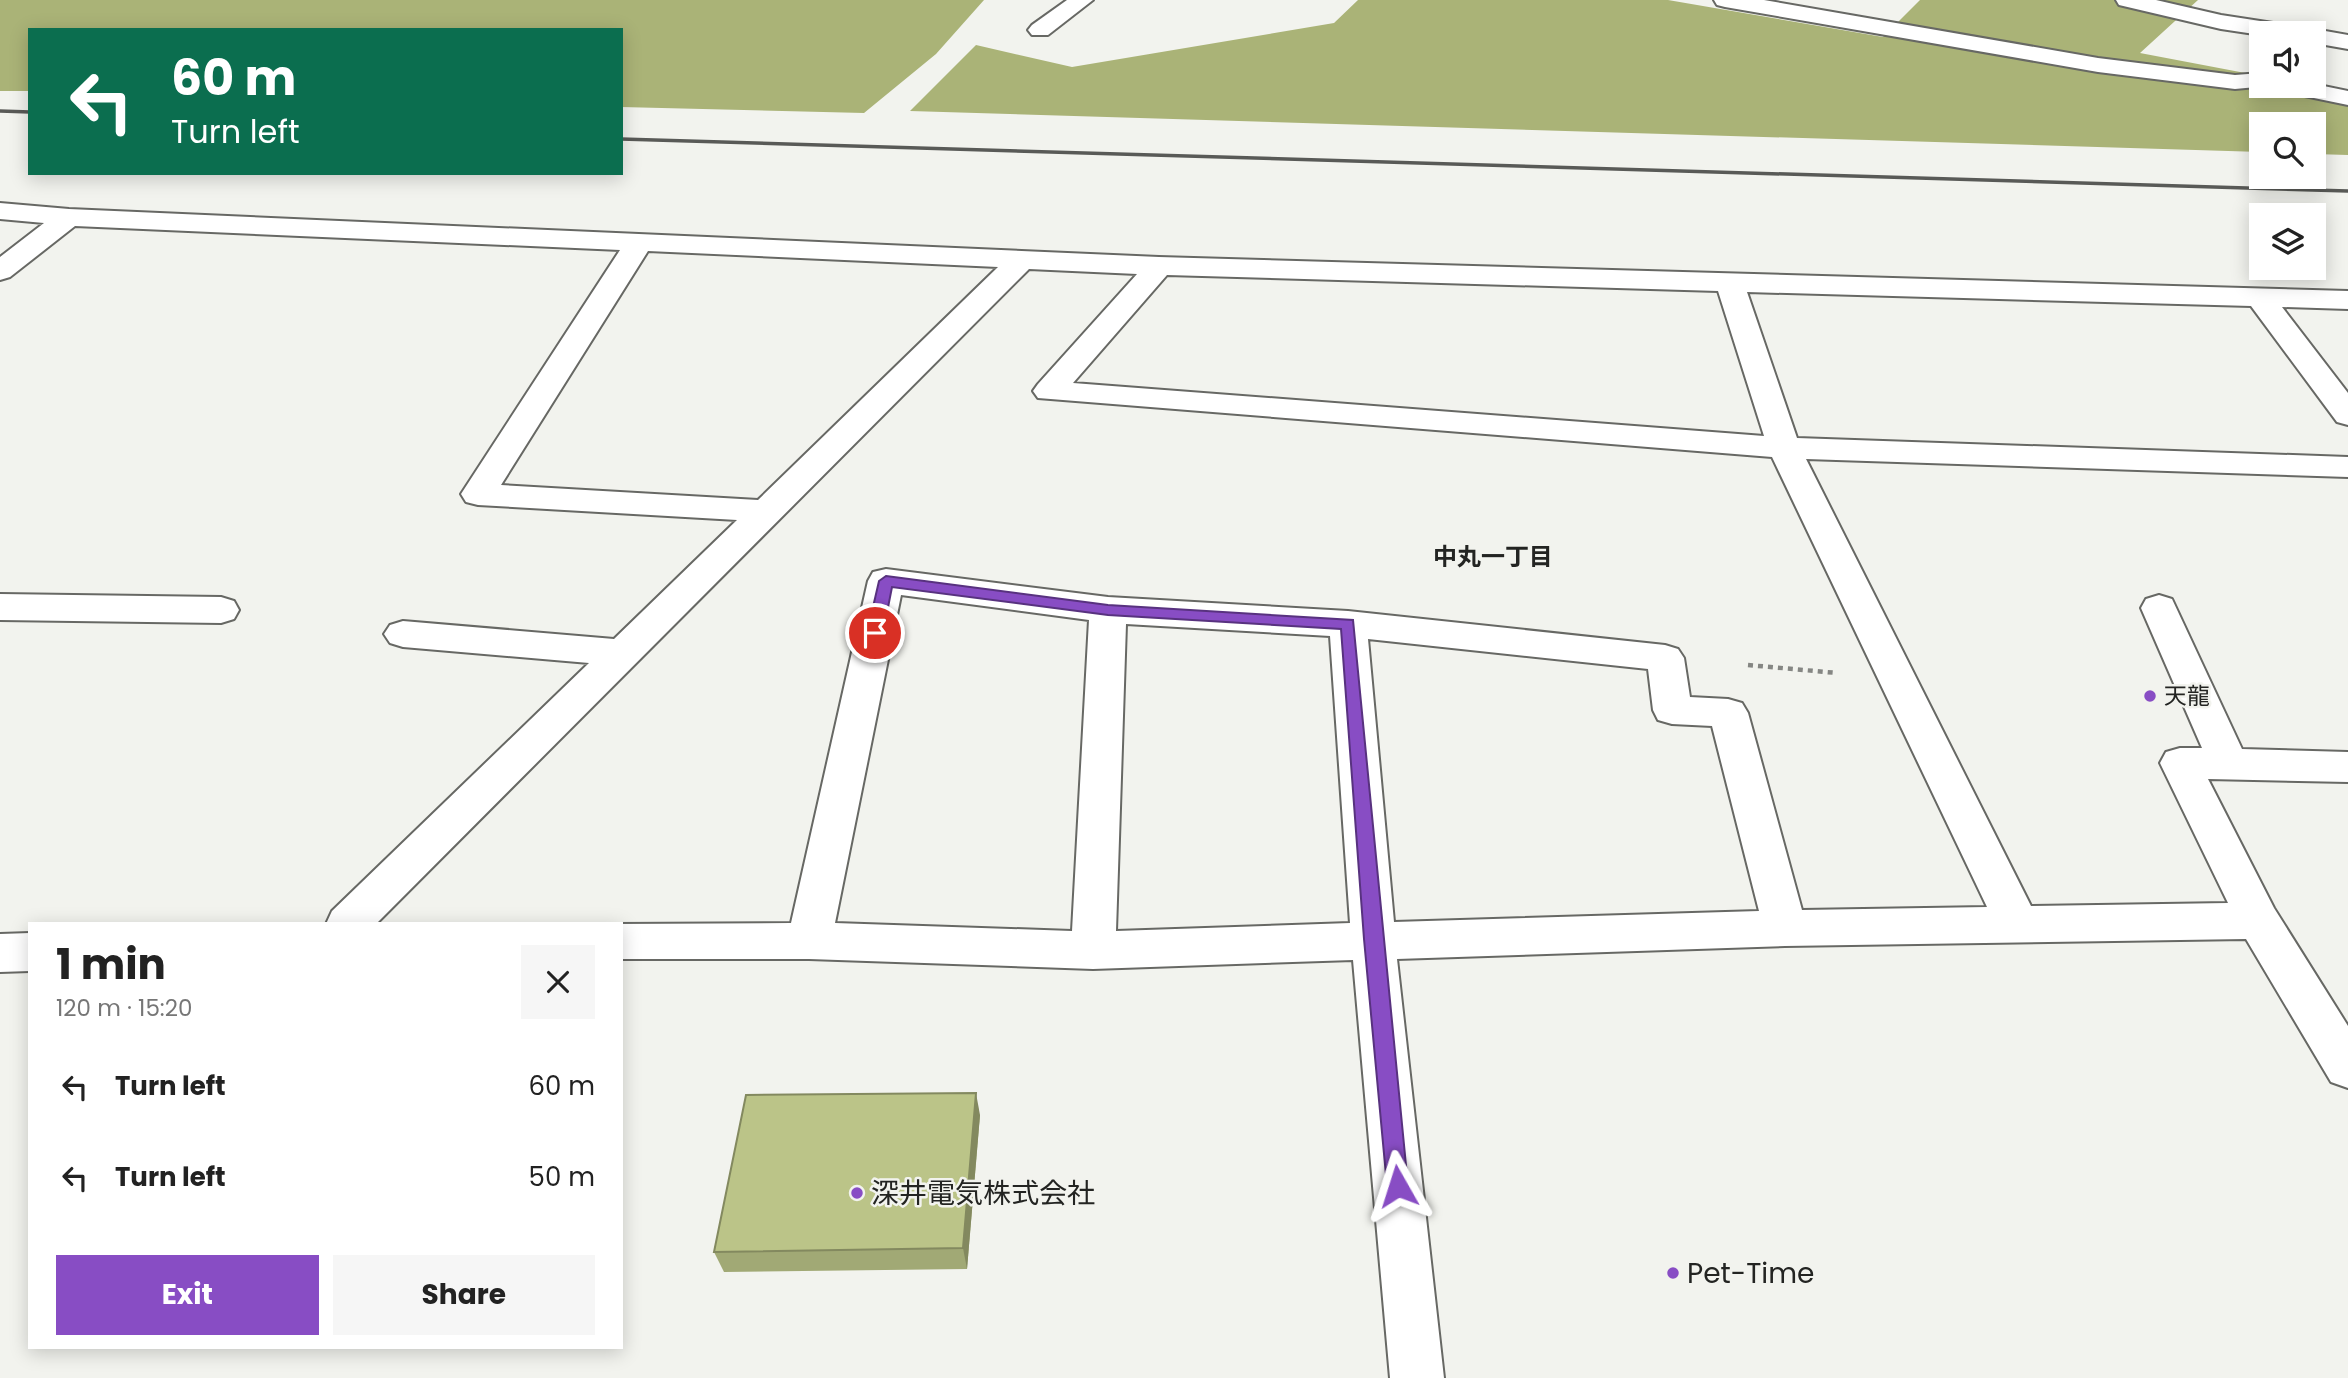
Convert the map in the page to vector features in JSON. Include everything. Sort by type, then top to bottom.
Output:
[{"type":"street","points":[[1040,30],[1082,0]]},
{"type":"street","points":[[1725,0],[2098,65],[2235,82],[2249,81]]},
{"type":"street","points":[[2127,0],[2249,26]]},
{"type":"street","points":[[2326,38],[2348,42]]},
{"type":"street","points":[[2326,80],[2346,86]]},
{"type":"street","points":[[2326,86],[2346,86]]},
{"type":"street","points":[[0,211],[69,217],[1021,261],[2348,300]]},
{"type":"street","points":[[0,271],[69,217]]},
{"type":"street","points":[[639,243],[478,494],[766,511]]},
{"type":"street","points":[[350,922],[1021,261]]},
{"type":"street","points":[[1159,266],[1049,391],[1784,448],[2348,467]]},
{"type":"street","points":[[1729,281],[1784,448],[2018,925]]},
{"type":"street","points":[[2260,298],[2348,415]]},
{"type":"street","points":[[809,941],[886,581],[1108,610],[1348,624],[1665,658],[1672,710],[1728,713],[1785,928]]},
{"type":"street","points":[[0,607],[221,610]]},
{"type":"street","points":[[2159,608],[2228,764]]},
{"type":"street","points":[[1093,950],[1108,610]]},
{"type":"street","points":[[1348,624],[1373,939],[1417,1378]]},
{"type":"street","points":[[403,634],[623,653]]},
{"type":"street","points":[[2348,767],[2180,763],[2258,921],[2348,1067]]},
{"type":"street","points":[[623,941],[809,941],[1093,950],[1785,928],[2258,921]]},
{"type":"street","points":[[0,953],[28,952]]},
{"type":"path","points":[[1665,658],[1897,678]]},
{"type":"green space","points":[[0,0],[984,0],[936,54],[864,113],[623,107],[623,28],[28,28],[28,91],[0,91]]},
{"type":"green space","points":[[1358,0],[1668,0],[1883,37],[1920,0],[2198,0],[2140,53],[2249,74],[2249,98],[2326,98],[2326,89],[2348,93],[2348,155],[2326,154],[2326,112],[2249,112],[2249,152],[910,111],[976,45],[1072,67],[1334,23]]},
{"type":"building","name":"深井電気株式会社","points":[[976,1093],[963,1248],[714,1252],[746,1095]]},
{"type":"railway","points":[[0,111],[28,112]]},
{"type":"railway","points":[[623,139],[2348,191]]},
{"type":"place","name":"天龍","points":[[2150,696]]},
{"type":"place","name":"深井電気株式会社","points":[[857,1193]]},
{"type":"place","name":"Pet-Time","points":[[1673,1273]]},
{"type":"district","name":"中丸一丁目","points":[[1493,557]]},
{"type":"route","points":[[875,633],[886,581],[1108,610],[1348,624],[1373,939],[1398,1186]]}]
